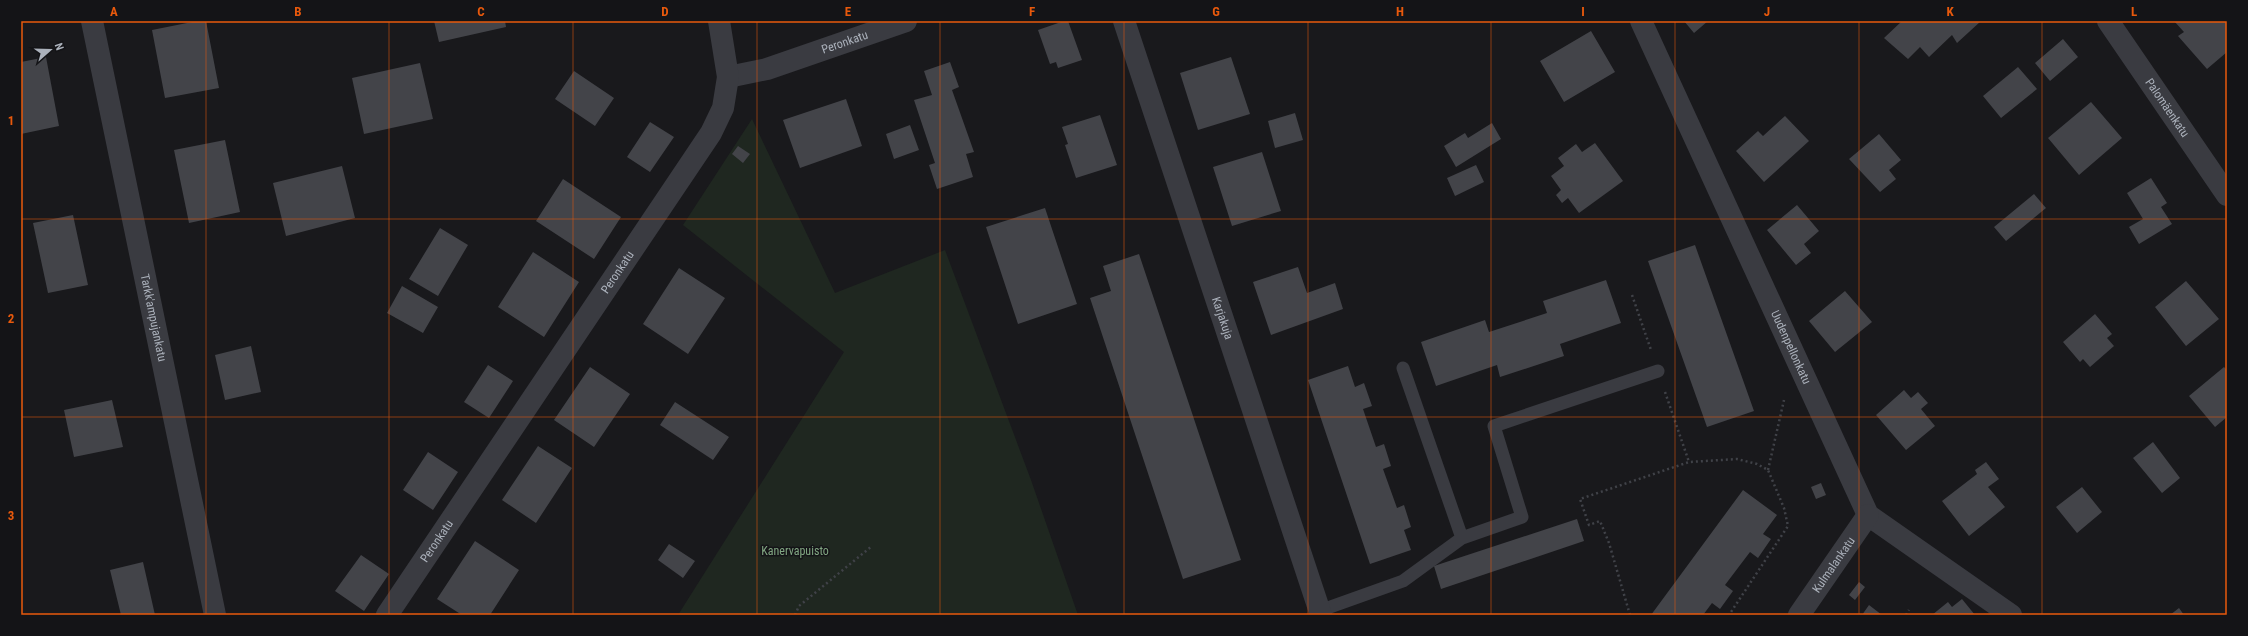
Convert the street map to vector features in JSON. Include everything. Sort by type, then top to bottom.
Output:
[{"type":"street","name":"Tarkk'ampujankatu","points":[[92,21],[215,615]]},
{"type":"street","points":[[719,21],[728,77]]},
{"type":"street","name":"Peronkatu","points":[[387,615],[711,133],[723,108],[728,77],[767,69],[906,21]]},
{"type":"street","name":"Karjakuja","points":[[1124,21],[1320,613]]},
{"type":"street","name":"Uudenpellonkatu","points":[[1641,21],[1868,515]]},
{"type":"street","name":"Palomäenkatu","points":[[2108,21],[2227,195]]},
{"type":"street","points":[[1868,515],[2011,615]]},
{"type":"street","name":"Kulmalankatu","points":[[1799,615],[1868,515]]},
{"type":"lane","points":[[1403,368],[1462,538]]},
{"type":"lane","points":[[1320,613],[1403,581],[1462,538],[1522,517],[1494,426],[1658,371]]},
{"type":"path","points":[[1729,615],[1788,526],[1784,508],[1768,470],[1782,404],[1800,369]]},
{"type":"path","points":[[1630,615],[1609,543],[1600,521],[1589,525],[1580,499],[1689,462],[1737,459],[1757,464],[1768,470]]},
{"type":"path","points":[[795,615],[800,606],[872,546]]},
{"type":"path","points":[[1906,615],[1909,610]]},
{"type":"green space","name":"Kanervapuisto","points":[[752,119],[835,293],[945,250],[1031,480],[1078,615],[678,615],[844,352],[683,225]]},
{"type":"building","points":[[197,21],[206,21],[219,88],[165,98],[152,30]]},
{"type":"building","points":[[434,21],[505,21],[506,27],[439,42]]},
{"type":"building","points":[[1068,21],[1082,60],[1058,68],[1056,62],[1050,64],[1038,30]]},
{"type":"building","points":[[1684,21],[1708,21],[1694,33]]},
{"type":"building","points":[[1902,21],[1981,21],[1957,43],[1952,35],[1929,57],[1920,47],[1908,59],[1884,38]]},
{"type":"building","points":[[2174,21],[2227,21],[2227,52],[2207,69],[2178,36],[2184,32]]},
{"type":"building","points":[[1591,31],[1615,72],[1564,102],[1540,61]]},
{"type":"building","points":[[2063,39],[2078,57],[2050,81],[2035,63]]},
{"type":"building","points":[[46,57],[59,126],[21,134],[21,62]]},
{"type":"building","points":[[1231,57],[1250,114],[1198,130],[1180,73]]},
{"type":"building","points":[[950,62],[959,87],[952,90],[974,152],[966,154],[973,177],[937,189],[929,165],[935,163],[914,100],[932,95],[924,71]]},
{"type":"building","points":[[420,63],[433,119],[364,134],[352,78]]},
{"type":"building","points":[[2018,67],[2037,89],[2001,118],[1983,96]]},
{"type":"building","points":[[574,71],[614,98],[595,126],[555,99]]},
{"type":"building","points":[[846,99],[862,146],[800,168],[783,120]]},
{"type":"building","points":[[2091,102],[2122,138],[2079,175],[2048,138]]},
{"type":"building","points":[[1295,113],[1303,140],[1275,148],[1268,121]]},
{"type":"building","points":[[1100,115],[1117,165],[1076,178],[1065,145],[1068,144],[1062,127]]},
{"type":"building","points":[[1785,116],[1809,141],[1764,182],[1736,151],[1758,131],[1763,136]]},
{"type":"building","points":[[650,122],[674,137],[650,172],[627,157]]},
{"type":"building","points":[[1492,123],[1501,139],[1456,167],[1444,146],[1465,133],[1468,138]]},
{"type":"building","points":[[910,125],[919,150],[894,159],[886,134]]},
{"type":"building","points":[[1879,134],[1901,160],[1889,170],[1896,179],[1880,192],[1849,159]]},
{"type":"building","points":[[225,140],[240,212],[189,223],[174,150]]},
{"type":"building","points":[[1595,143],[1623,181],[1579,213],[1568,198],[1562,203],[1556,195],[1561,190],[1551,176],[1564,166],[1558,158],[1576,144],[1582,152]]},
{"type":"building","points":[[738,146],[750,154],[743,163],[732,154]]},
{"type":"building","points":[[1262,152],[1281,211],[1232,226],[1213,167]]},
{"type":"building","points":[[1476,165],[1484,182],[1455,196],[1447,178]]},
{"type":"building","points":[[342,166],[355,218],[286,236],[273,183]]},
{"type":"building","points":[[2151,178],[2167,203],[2161,207],[2172,224],[2139,244],[2129,227],[2143,219],[2127,193]]},
{"type":"building","points":[[563,179],[621,217],[594,259],[536,221]]},
{"type":"building","points":[[2034,194],[2046,208],[2006,241],[1994,227]]},
{"type":"building","points":[[1797,205],[1819,231],[1804,244],[1811,253],[1796,265],[1767,230]]},
{"type":"building","points":[[1045,208],[1077,304],[1018,324],[986,227]]},
{"type":"building","points":[[73,215],[88,285],[48,293],[33,223]]},
{"type":"building","points":[[440,228],[468,245],[438,296],[409,279]]},
{"type":"building","points":[[1695,245],[1754,411],[1707,427],[1648,261]]},
{"type":"building","points":[[533,252],[579,282],[544,337],[498,307]]},
{"type":"building","points":[[1139,254],[1241,560],[1183,579],[1090,298],[1111,291],[1103,266]]},
{"type":"building","points":[[1298,267],[1307,293],[1335,283],[1343,309],[1271,335],[1253,282]]},
{"type":"building","points":[[679,268],[725,298],[688,354],[643,324]]},
{"type":"building","points":[[1606,280],[1621,323],[1560,344],[1564,356],[1500,377],[1497,365],[1436,386],[1421,342],[1485,320],[1489,332],[1547,313],[1543,301]]},
{"type":"building","points":[[2186,281],[2219,319],[2186,346],[2155,307]]},
{"type":"building","points":[[402,286],[438,307],[423,333],[387,313]]},
{"type":"building","points":[[1845,291],[1872,322],[1835,352],[1809,321]]},
{"type":"building","points":[[2095,314],[2112,334],[2107,338],[2114,346],[2090,367],[2083,359],[2080,362],[2063,342]]},
{"type":"building","points":[[251,346],[261,392],[225,400],[215,355]]},
{"type":"building","points":[[488,365],[513,381],[489,418],[464,402]]},
{"type":"building","points":[[1348,366],[1355,387],[1364,383],[1372,406],[1363,409],[1376,447],[1384,444],[1391,466],[1383,469],[1397,508],[1404,505],[1411,527],[1404,530],[1411,550],[1370,564],[1308,380]]},
{"type":"building","points":[[590,367],[630,394],[594,447],[554,420]]},
{"type":"building","points":[[2224,367],[2227,370],[2227,417],[2215,427],[2189,396]]},
{"type":"building","points":[[1904,390],[1911,398],[1918,392],[1928,403],[1921,409],[1935,426],[1906,450],[1876,415]]},
{"type":"building","points":[[112,400],[123,447],[74,457],[64,410]]},
{"type":"building","points":[[675,402],[729,437],[713,460],[660,425]]},
{"type":"building","points":[[2153,442],[2180,478],[2162,493],[2133,458]]},
{"type":"building","points":[[538,446],[572,468],[536,523],[502,500]]},
{"type":"building","points":[[428,452],[458,472],[433,510],[403,490]]},
{"type":"building","points":[[1986,462],[1999,479],[1988,487],[2005,507],[1969,536],[1942,501],[1977,474],[1975,470]]},
{"type":"building","points":[[1821,483],[1826,495],[1816,499],[1811,487]]},
{"type":"building","points":[[2082,487],[2102,512],[2077,533],[2056,507]]},
{"type":"building","points":[[1743,490],[1777,515],[1763,534],[1771,539],[1758,558],[1750,552],[1725,585],[1733,591],[1720,609],[1712,603],[1703,615],[1651,615]]},
{"type":"building","points":[[1577,519],[1584,541],[1441,589],[1434,566]]},
{"type":"building","points":[[475,541],[519,570],[490,615],[462,615],[437,599]]},
{"type":"building","points":[[669,544],[695,561],[683,578],[658,560]]},
{"type":"building","points":[[361,555],[389,574],[364,611],[335,591]]},
{"type":"building","points":[[143,562],[155,615],[121,615],[110,570]]},
{"type":"building","points":[[1859,582],[1865,587],[1855,600],[1849,595]]},
{"type":"building","points":[[1962,599],[1975,615],[1932,615],[1948,602],[1952,607]]},
{"type":"building","points":[[1869,605],[1882,615],[1862,615]]},
{"type":"building","points":[[2179,608],[2184,615],[2170,615]]}]
